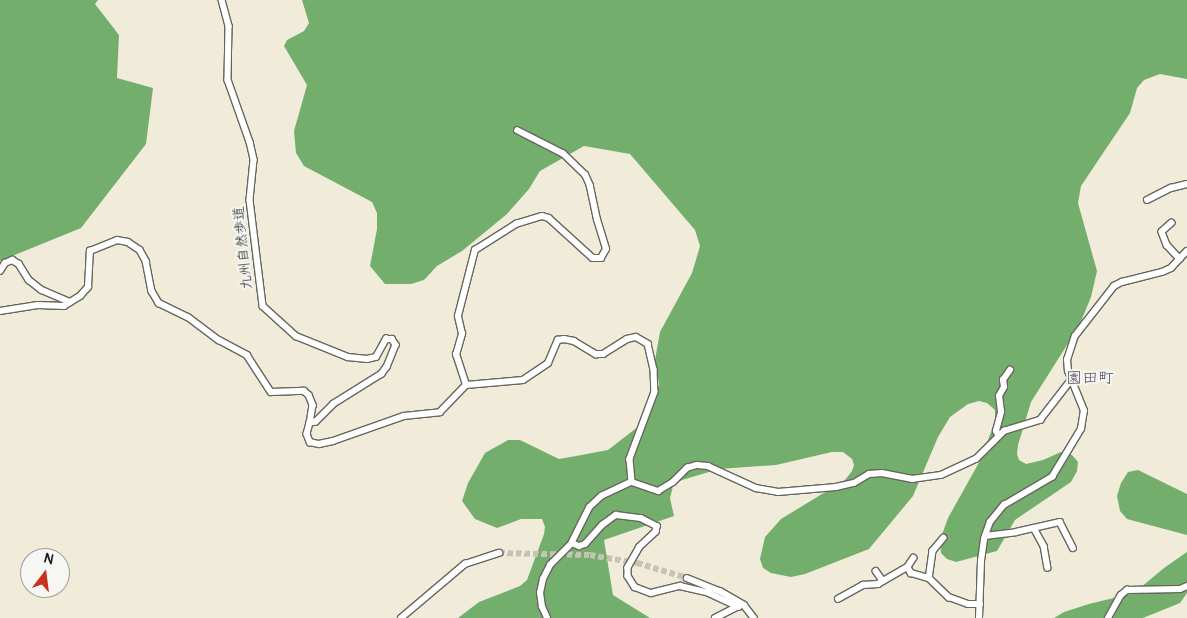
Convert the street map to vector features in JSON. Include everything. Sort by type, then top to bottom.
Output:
[{"type":"street","name":"九州自然歩道","points":[[222,0],[230,26],[228,80],[250,142],[254,160],[250,200],[263,306],[296,336],[348,358],[367,359],[376,356],[386,338],[392,339],[396,345],[388,367],[382,374],[334,404],[316,422],[310,423]]},
{"type":"street","points":[[466,385],[456,356],[462,334],[458,316],[475,250],[516,224],[542,216],[549,218],[593,258],[601,258],[606,249],[597,220],[590,186],[585,175],[563,154],[518,131]]},
{"type":"street","points":[[1147,200],[1171,188],[1187,184]]},
{"type":"street","points":[[1172,223],[1162,232],[1167,245],[1180,259]]},
{"type":"street","points":[[0,311],[38,305],[64,306],[88,287],[90,251],[117,240],[128,242],[140,250],[146,261],[152,291],[159,303],[188,317],[219,340],[247,355],[271,392],[298,391],[309,395],[313,405],[308,438],[310,442],[319,444],[404,416],[440,412],[466,385],[523,380],[548,362],[558,340],[574,341],[596,354],[603,354],[627,339],[636,337],[648,344],[654,369],[654,392],[630,459],[632,482]]},
{"type":"street","points":[[979,618],[981,561],[985,536],[997,511],[1052,477],[1081,429],[1084,411],[1071,380],[1067,360],[1071,344],[1114,286],[1128,280],[1156,275],[1171,268],[1187,251]]},
{"type":"street","points":[[0,271],[5,263],[12,260],[20,264],[29,280],[42,290],[70,302]]},
{"type":"street","points":[[998,435],[996,431],[1001,412],[999,396],[1004,387],[1003,380],[1010,370]]},
{"type":"street","points":[[547,618],[542,607],[540,593],[543,579],[550,565],[572,543],[580,523],[590,507],[602,496],[632,482],[658,491],[673,482],[687,468],[697,465],[708,466],[756,488],[778,492],[836,487],[854,483],[869,474],[882,473],[912,479],[924,478],[941,474],[976,459],[998,435],[1008,429],[1040,420],[1071,380]]},
{"type":"street","points":[[572,543],[579,546],[585,544],[602,524],[616,515],[641,518],[656,526],[656,532],[640,547],[628,568],[628,576],[635,586],[651,593],[680,586],[707,592],[738,607]]},
{"type":"street","points":[[985,536],[1060,522],[1073,548]]},
{"type":"street","points":[[1034,528],[1044,546],[1048,568]]},
{"type":"street","points":[[929,578],[933,551],[944,538]]},
{"type":"street","points":[[401,618],[466,564],[499,553]]},
{"type":"street","points":[[838,599],[863,585],[878,584],[908,567],[914,558]]},
{"type":"street","points":[[908,567],[910,573],[929,578],[949,597],[968,604],[980,604]]},
{"type":"street","points":[[876,571],[883,581]]},
{"type":"street","points":[[687,578],[720,591],[754,618]]},
{"type":"street","points":[[1108,618],[1121,595],[1128,590],[1180,590],[1187,586]]},
{"type":"street","points":[[716,618],[738,607]]},
{"type":"street","points":[[728,618],[738,607]]},
{"type":"green space","points":[[0,0],[98,0],[95,4],[119,35],[117,78],[153,88],[146,144],[81,228],[0,261]]},
{"type":"green space","points":[[302,0],[1187,0],[1187,79],[1160,74],[1144,80],[1137,88],[1130,113],[1081,186],[1078,203],[1097,271],[1091,297],[1079,326],[1031,402],[1018,445],[1017,454],[1019,460],[1026,464],[1043,460],[1061,452],[1072,455],[1078,462],[1077,471],[1071,482],[1015,520],[997,551],[956,562],[947,559],[941,553],[940,540],[948,518],[981,459],[995,421],[995,410],[987,403],[979,401],[968,404],[950,417],[938,437],[913,496],[869,549],[805,574],[791,577],[771,573],[763,568],[760,559],[765,537],[781,519],[845,480],[852,471],[854,465],[852,459],[843,452],[832,452],[776,465],[719,469],[682,480],[673,486],[670,498],[674,516],[604,540],[613,595],[650,618],[458,618],[479,602],[520,586],[527,580],[544,534],[545,527],[542,519],[521,519],[497,528],[475,519],[462,501],[468,483],[485,453],[508,440],[520,440],[559,459],[608,450],[639,426],[659,385],[655,360],[660,332],[692,273],[700,246],[695,230],[630,154],[584,146],[540,171],[529,189],[507,214],[462,251],[437,266],[424,280],[411,284],[385,284],[370,266],[377,229],[377,213],[372,202],[304,166],[296,153],[294,131],[307,85],[284,46],[287,40],[304,31],[309,23]]},
{"type":"green space","points":[[1138,470],[1187,494],[1187,535],[1127,519],[1120,511],[1117,496],[1121,483],[1128,472]]},
{"type":"green space","points":[[1187,552],[1187,593],[1180,603],[1143,618],[1054,618],[1064,612],[1089,604],[1134,593]]},
{"type":"tunnel","points":[[499,553],[590,555],[637,563],[687,578]]},
{"type":"district","name":"園田町","points":[[1090,378]]}]
